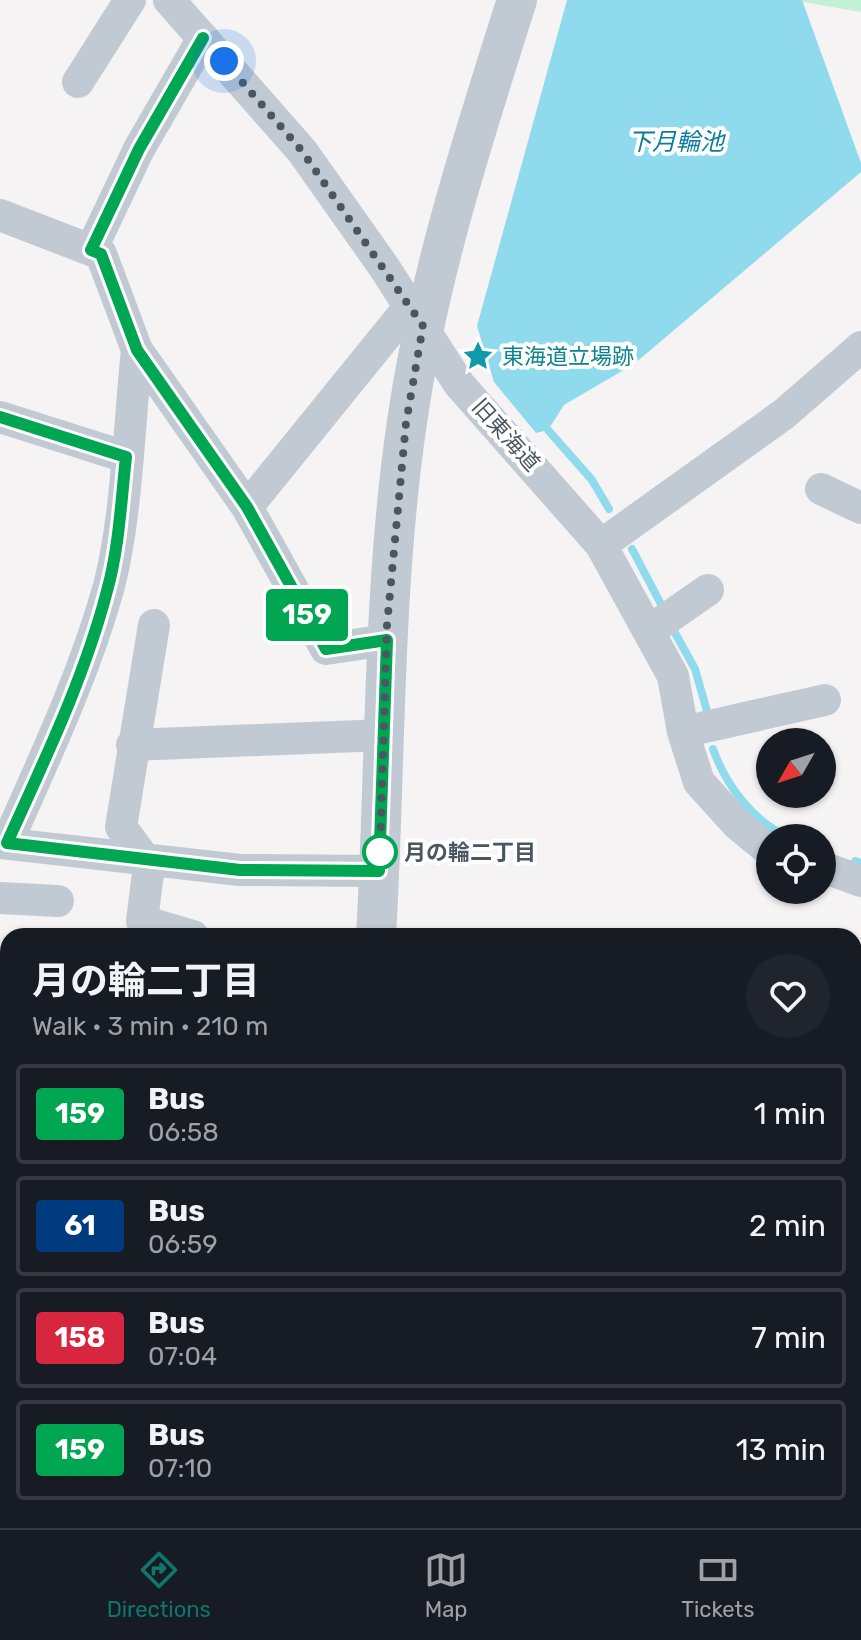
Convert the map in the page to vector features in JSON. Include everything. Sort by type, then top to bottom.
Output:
[{"type":"street","points":[[78,82],[130,0]]},
{"type":"street","name":"旧東海道","points":[[169,0],[302,151],[417,316],[459,384],[601,545],[673,676],[683,732],[699,782],[737,824],[756,840]]},
{"type":"street","points":[[376,928],[387,640],[417,316],[517,0]]},
{"type":"street","points":[[91,250],[139,149],[203,38]]},
{"type":"street","points":[[0,215],[101,254],[137,350],[247,507],[326,649],[387,640]]},
{"type":"street","points":[[247,507],[417,316]]},
{"type":"street","points":[[601,545],[784,414],[861,347]]},
{"type":"street","points":[[137,350],[115,556],[107,592],[72,696],[3,843],[240,870],[379,871]]},
{"type":"street","points":[[0,417],[126,457]]},
{"type":"street","points":[[821,489],[861,508]]},
{"type":"street","points":[[649,631],[708,590]]},
{"type":"street","points":[[154,625],[121,827],[149,865],[142,921],[166,928]]},
{"type":"street","points":[[683,732],[825,700]]},
{"type":"street","points":[[132,745],[384,735]]},
{"type":"street","points":[[836,872],[861,881]]},
{"type":"street","points":[[0,898],[58,901]]},
{"type":"green space","points":[[861,0],[861,12],[803,2]]},
{"type":"water","name":"下月輪池","points":[[567,0],[802,0],[861,163],[861,172],[634,364],[564,405],[548,430],[536,433],[494,382],[477,326]]},
{"type":"waterway","points":[[548,430],[592,480],[609,509]]},
{"type":"waterway","points":[[632,549],[663,608]]},
{"type":"waterway","points":[[674,631],[695,669],[707,711]]},
{"type":"waterway","points":[[713,749],[733,789],[766,824]]},
{"type":"waterway","points":[[855,861],[861,863]]},
{"type":"bus line","name":"159","points":[[0,417],[126,457],[115,556],[107,592],[72,696],[7,843],[240,870],[379,871],[387,640],[326,649],[247,507],[137,350],[101,254],[91,250],[139,149],[203,38]]},
{"type":"place","name":"東海道立場跡","points":[[478,356]]},
{"type":"place","name":"月の輪二丁目","points":[[380,852]]},
{"type":"route","points":[[224,61],[302,151],[423,326],[406,423],[387,625],[380,852]]}]
